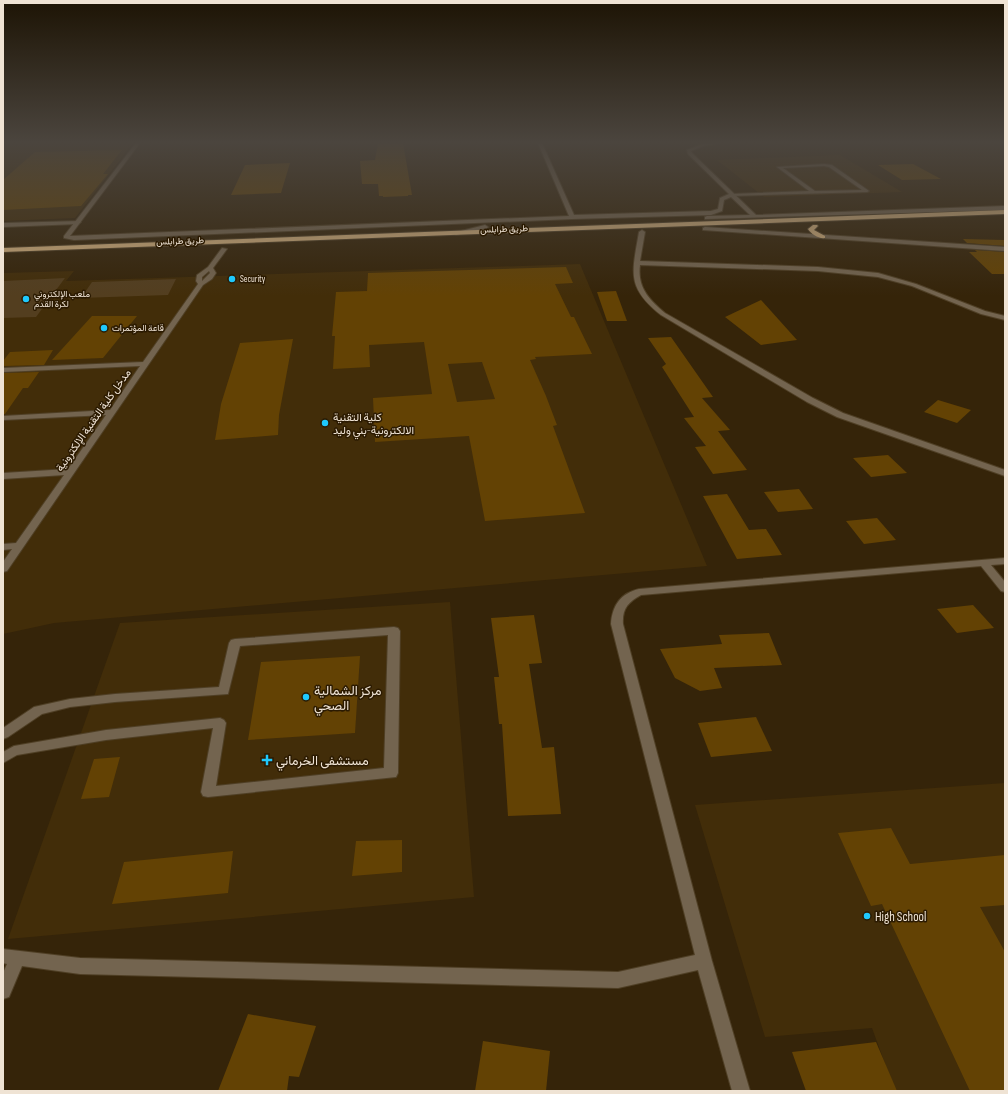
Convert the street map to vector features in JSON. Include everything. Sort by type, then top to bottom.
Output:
[{"type":"highway","points":[[3,250],[1005,212]]},
{"type":"highway","name":"طريق طرابلس","points":[[409,242],[997,219]]},
{"type":"highway","points":[[815,226],[811,229],[812,231],[823,237]]},
{"type":"highway","points":[[270,247],[286,246]]},
{"type":"highway","name":"طريق طرابلس","points":[[3,257],[239,248]]},
{"type":"street","points":[[99,194],[66,237],[90,238],[572,217],[711,213],[720,210],[722,199],[731,195],[763,194]]},
{"type":"street","points":[[562,194],[572,217]]},
{"type":"street","points":[[731,195],[754,216]]},
{"type":"street","points":[[456,233],[487,227],[754,216],[1005,208]]},
{"type":"street","points":[[3,225],[78,222]]},
{"type":"street","points":[[705,230],[1005,249]]},
{"type":"street","points":[[642,232],[636,276],[637,284],[641,293],[654,307],[669,318],[810,400],[840,415],[1005,473]]},
{"type":"street","name":"مدخل كلية التقنية الإلكترونية","points":[[3,569],[201,284],[212,276],[213,273],[210,268],[224,249]]},
{"type":"street","points":[[638,263],[818,269],[862,273],[897,280],[976,311],[1005,318]]},
{"type":"street","points":[[3,370],[146,364]]},
{"type":"street","points":[[3,418],[112,412]]},
{"type":"street","points":[[3,476],[70,472]]},
{"type":"street","points":[[3,547],[19,546]]},
{"type":"street","points":[[741,1091],[704,961],[617,624],[616,614],[620,606],[627,598],[638,592],[1005,561]]},
{"type":"street","points":[[984,563],[1005,589]]},
{"type":"street","points":[[3,734],[38,710],[70,703],[116,698],[224,691],[235,643],[394,631],[391,773],[208,792],[220,724],[106,735],[14,751],[3,758]]},
{"type":"street","points":[[3,991],[10,957],[80,966],[618,980],[704,961]]},
{"type":"shaded area","points":[[3,194],[94,194],[75,218],[3,221]]},
{"type":"shaded area","points":[[760,194],[845,194],[764,197]]},
{"type":"shaded area","name":"كلية التقنية الالكترونية-بني وليد","points":[[580,264],[707,566],[54,623],[3,634],[3,273],[74,271],[66,281]]},
{"type":"shaded area","name":"ملعب الإلكتروني لكرة القدم","points":[[65,278],[36,317],[3,318],[3,281]]},
{"type":"shaded area","points":[[176,279],[168,295],[81,298],[92,282]]},
{"type":"shaded area","name":"مستشفى الخرماني","points":[[450,602],[474,897],[8,939],[120,623]]},
{"type":"shaded area","name":"High School","points":[[1005,783],[1005,1091],[895,1091],[872,1028],[765,1037],[695,805]]},
{"type":"building","points":[[3,194],[91,194],[81,206],[3,210]]},
{"type":"building","points":[[231,194],[255,194],[231,195]]},
{"type":"building","points":[[379,194],[412,195],[383,197],[379,196]]},
{"type":"building","points":[[963,239],[1005,240],[1005,246],[967,243]]},
{"type":"building","points":[[975,250],[1005,252],[1005,274],[992,274],[969,252],[977,252]]},
{"type":"building","points":[[566,267],[573,283],[555,284],[571,317],[574,317],[592,354],[535,357],[536,359],[530,360],[557,425],[553,426],[585,513],[485,521],[469,436],[375,442],[373,398],[432,394],[424,342],[369,345],[370,367],[333,369],[335,336],[332,336],[336,292],[367,291],[368,273]],"holes":[[[482,362],[495,399],[457,402],[448,364]]]},
{"type":"building","points":[[616,291],[627,321],[607,321],[597,292]]},
{"type":"building","points":[[761,300],[797,340],[761,345],[725,317]]},
{"type":"building","points":[[92,316],[137,316],[103,358],[52,360]]},
{"type":"building","points":[[671,337],[713,397],[702,398],[730,430],[718,431],[747,470],[713,474],[695,447],[706,446],[684,418],[694,417],[662,367],[666,364],[648,338]]},
{"type":"building","points":[[293,339],[279,415],[278,435],[215,440],[221,404],[240,343]]},
{"type":"building","points":[[53,350],[44,365],[3,366],[3,361],[10,352]]},
{"type":"building","points":[[39,372],[28,388],[23,388],[5,414],[3,414],[3,373]]},
{"type":"building","points":[[938,400],[971,410],[957,423],[924,412]]},
{"type":"building","points":[[888,455],[907,473],[871,477],[853,458]]},
{"type":"building","points":[[799,489],[813,509],[778,512],[764,492]]},
{"type":"building","points":[[727,494],[749,530],[766,529],[782,555],[737,559],[703,496]]},
{"type":"building","points":[[877,518],[896,540],[864,544],[846,521]]},
{"type":"building","points":[[973,605],[994,628],[957,633],[937,609]]},
{"type":"building","points":[[534,615],[542,663],[529,664],[542,748],[554,747],[561,814],[508,816],[502,724],[499,724],[494,677],[499,677],[491,618]]},
{"type":"building","points":[[769,633],[782,665],[714,668],[722,688],[700,691],[675,678],[660,649],[722,644],[719,635]]},
{"type":"building","name":"مركز الشمالية الصحي","points":[[360,656],[355,733],[248,740],[261,662]]},
{"type":"building","points":[[756,717],[772,751],[711,757],[698,723]]},
{"type":"building","points":[[120,757],[109,797],[81,799],[94,759]]},
{"type":"building","points":[[891,828],[910,864],[1005,855],[1005,905],[980,907],[1005,952],[1005,1091],[970,1091],[882,904],[871,906],[838,833]]},
{"type":"building","points":[[402,840],[402,872],[352,876],[356,841]]},
{"type":"building","points":[[233,851],[228,893],[112,904],[124,862]]},
{"type":"building","points":[[248,1014],[316,1026],[299,1077],[289,1076],[287,1091],[218,1091]]},
{"type":"building","points":[[483,1041],[550,1051],[546,1091],[475,1091]]},
{"type":"building","points":[[876,1042],[897,1091],[806,1091],[792,1052]]},
{"type":"place","name":"Security","points":[[232,279]]},
{"type":"place","name":"ملعب الإلكتروني لكرة القدم","points":[[26,299]]},
{"type":"place","name":"قاعة المؤتمرات","points":[[104,328]]},
{"type":"place","name":"كلية التقنية الالكترونية-بني وليد","points":[[325,423]]},
{"type":"place","name":"مركز الشمالية الصحي","points":[[306,697]]},
{"type":"place","name":"مستشفى الخرماني","points":[[267,760]]},
{"type":"place","name":"High School","points":[[867,916]]}]
